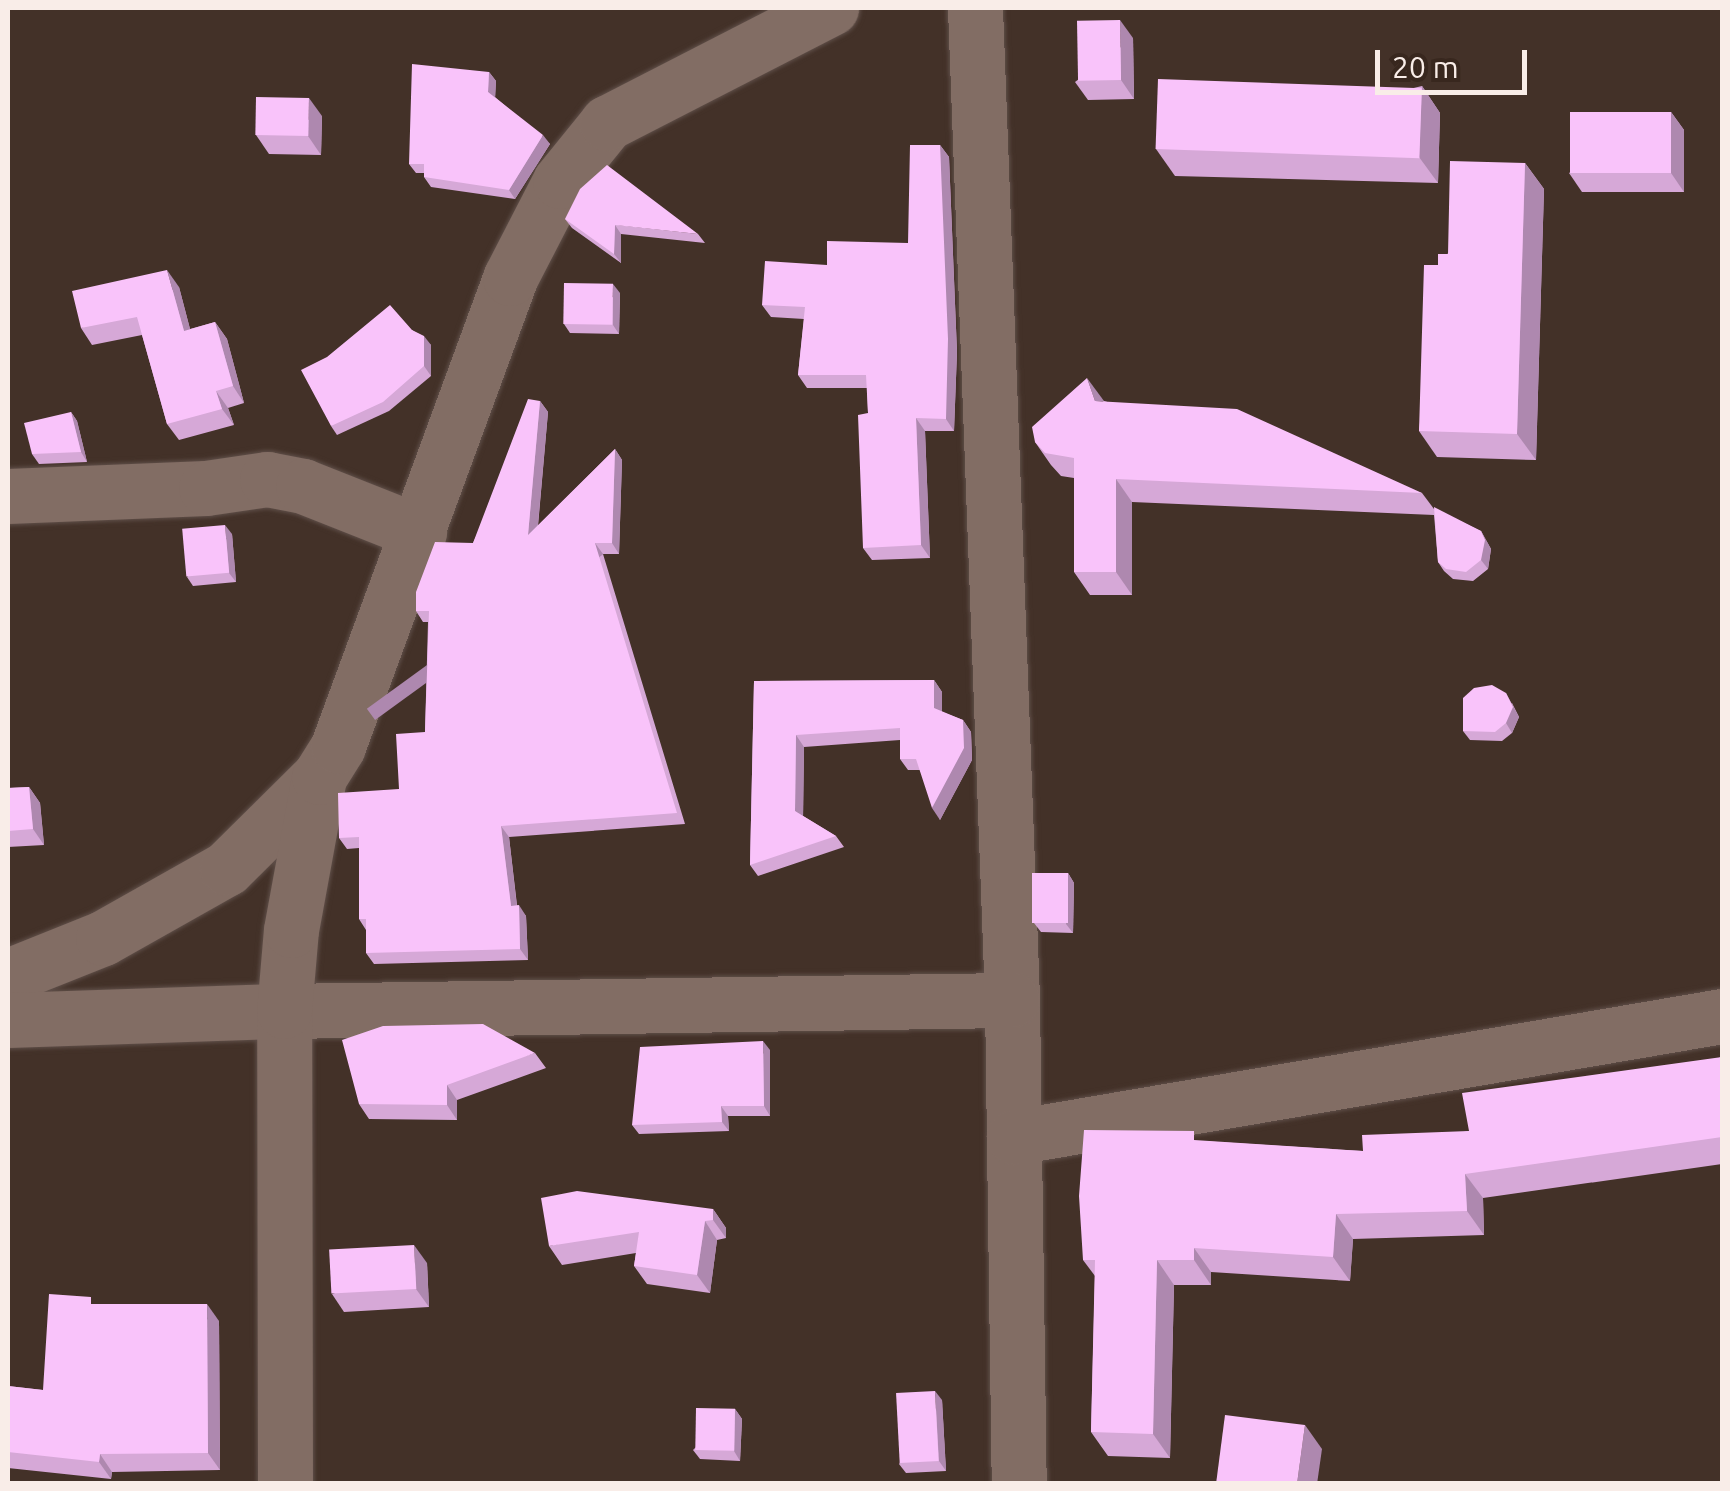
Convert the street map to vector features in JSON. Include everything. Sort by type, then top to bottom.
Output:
[{"type":"street","points":[[8,976],[103,938],[227,868],[319,777],[338,746],[510,278],[560,181],[606,123],[831,8]]},
{"type":"street","points":[[976,8],[1012,1000],[1018,1484]]},
{"type":"street","points":[[8,496],[206,488],[267,479],[303,486],[419,532]]},
{"type":"street","points":[[286,1484],[284,1011],[294,910],[319,777]]},
{"type":"street","points":[[8,1020],[284,1011],[1012,1000]]},
{"type":"street","points":[[1014,1136],[1722,1016]]},
{"type":"building","points":[[1120,20],[1121,80],[1078,81],[1077,21]]},
{"type":"building","points":[[412,64],[489,72],[488,92],[543,135],[509,190],[424,177],[424,164],[409,164]]},
{"type":"building","points":[[1158,79],[1422,88],[1419,158],[1156,149]]},
{"type":"building","points":[[256,97],[309,98],[308,136],[255,135]]},
{"type":"building","points":[[1570,112],[1671,112],[1671,173],[1570,173]]},
{"type":"building","points":[[910,145],[940,145],[948,339],[946,419],[916,418],[921,545],[863,548],[858,415],[868,413],[866,375],[798,375],[805,307],[762,305],[765,261],[827,265],[827,241],[908,243]]},
{"type":"building","points":[[1450,161],[1525,163],[1517,434],[1419,431],[1424,265],[1438,265],[1438,254],[1448,254]]},
{"type":"building","points":[[607,165],[698,234],[615,225],[614,254],[565,219],[580,189]]},
{"type":"building","points":[[167,270],[184,331],[215,322],[233,386],[216,391],[222,409],[167,424],[137,317],[81,328],[72,291]]},
{"type":"building","points":[[564,283],[613,284],[612,325],[563,324]]},
{"type":"building","points":[[390,305],[412,330],[424,336],[424,366],[383,402],[331,426],[301,370],[327,357]]},
{"type":"building","points":[[1087,378],[1095,401],[1237,409],[1422,493],[1116,479],[1116,572],[1074,572],[1074,458],[1045,453],[1035,442],[1032,427]]},
{"type":"building","points":[[528,399],[540,401],[528,535],[615,449],[612,543],[595,543],[677,813],[501,826],[511,906],[519,905],[520,949],[366,953],[366,919],[359,919],[359,837],[339,838],[338,793],[399,789],[396,734],[425,732],[429,611],[416,611],[416,592],[435,542],[473,543]]},
{"type":"building","points":[[71,412],[81,452],[32,454],[24,423]]},
{"type":"building","points":[[1434,507],[1481,531],[1485,540],[1481,560],[1466,572],[1446,569],[1438,562]]},
{"type":"building","points":[[225,525],[229,573],[186,577],[182,529]]},
{"type":"building","points":[[934,680],[934,708],[963,720],[964,748],[932,808],[916,759],[900,759],[900,728],[796,735],[795,811],[836,836],[750,865],[754,681]]},
{"type":"building","points":[[1492,685],[1506,693],[1513,707],[1506,723],[1495,732],[1463,731],[1463,698],[1474,688]]},
{"type":"building","points":[[29,787],[33,829],[8,831],[8,788]]},
{"type":"building","points":[[1032,873],[1068,873],[1068,923],[1032,923]]},
{"type":"building","points":[[483,1024],[535,1053],[447,1085],[447,1105],[359,1104],[342,1040],[383,1026]]},
{"type":"building","points":[[763,1041],[764,1106],[721,1106],[722,1122],[632,1125],[640,1047]]},
{"type":"building","points":[[1722,1057],[1722,1137],[1465,1174],[1467,1211],[1336,1214],[1333,1257],[1194,1248],[1194,1260],[1157,1260],[1153,1434],[1091,1432],[1095,1260],[1083,1260],[1079,1196],[1084,1130],[1194,1131],[1194,1140],[1363,1151],[1362,1135],[1469,1131],[1462,1093]]},
{"type":"building","points":[[577,1191],[713,1209],[713,1220],[705,1221],[697,1275],[634,1266],[639,1232],[549,1246],[541,1198]]},
{"type":"building","points":[[414,1245],[416,1289],[331,1293],[329,1249]]},
{"type":"building","points":[[49,1294],[91,1297],[91,1304],[207,1304],[208,1453],[100,1454],[99,1462],[8,1452],[8,1386],[43,1390]]},
{"type":"building","points":[[935,1391],[939,1461],[900,1463],[896,1393]]},
{"type":"building","points":[[696,1408],[735,1409],[734,1451],[695,1450]]},
{"type":"building","points":[[1225,1415],[1305,1425],[1297,1484],[1216,1484]]}]
